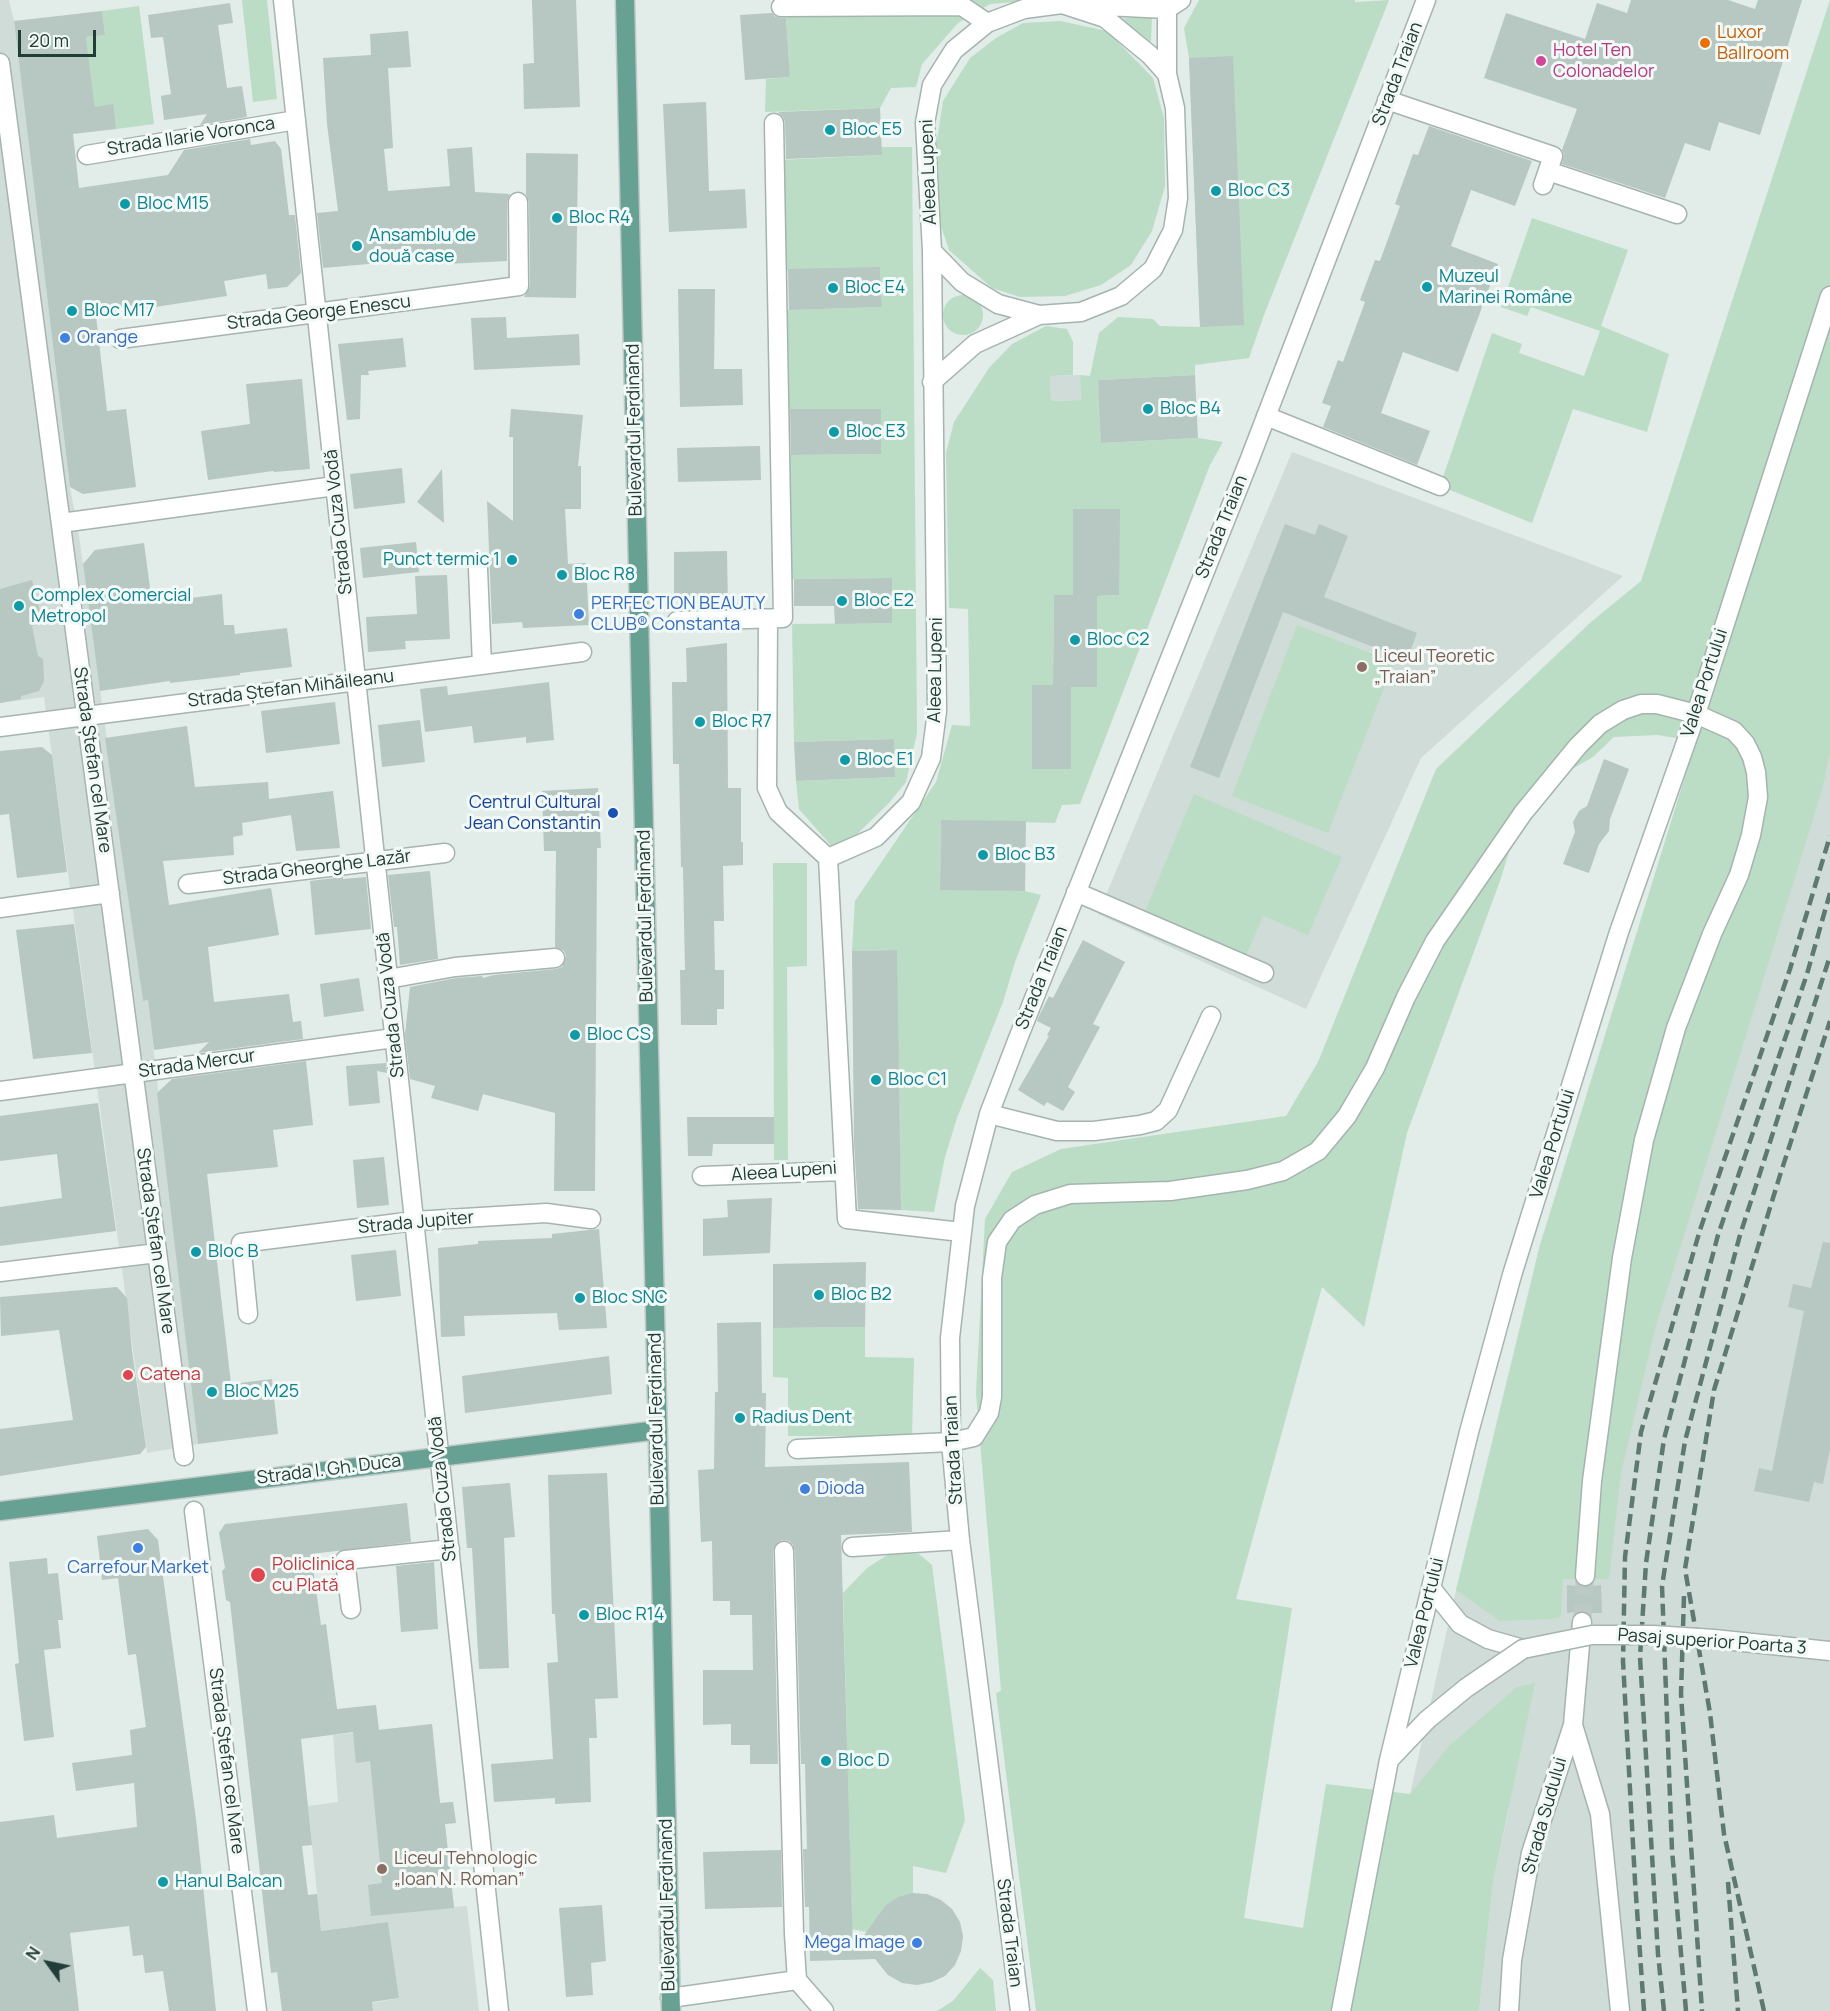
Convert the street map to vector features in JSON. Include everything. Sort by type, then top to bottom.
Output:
[{"type":"main road","name":"Bulevardul Ferdinand","points":[[626,0],[671,2005]]},
{"type":"main road","name":"Strada I. Gh. Duca","points":[[0,1510],[658,1430]]},
{"type":"street","name":"Strada Cuza Vodă","points":[[283,0],[499,2011]]},
{"type":"street","name":"Strada Traian","points":[[1020,2011],[960,1540],[951,1442],[950,1338],[965,1206],[989,1114],[1266,416],[1426,0]]},
{"type":"street","points":[[1062,4],[1174,4],[1167,74]]},
{"type":"street","name":"Aleea Lupeni","points":[[702,1176],[844,1171],[828,858],[876,837],[911,802],[931,758],[937,711],[932,251],[925,123],[932,85],[954,50],[987,23],[1024,9],[1062,4],[1106,18],[1150,55],[1167,74],[1175,108],[1178,198],[1173,230],[1153,269],[1121,296],[1082,312],[1040,315],[998,304],[963,282],[932,251]]},
{"type":"street","points":[[781,7],[962,6],[987,23]]},
{"type":"street","name":"Strada Ștefan cel Mare","points":[[0,63],[184,1456]]},
{"type":"street","points":[[1388,100],[1553,156],[1546,178],[1677,214]]},
{"type":"street","name":"Strada Ilarie Voronca","points":[[87,155],[296,120]]},
{"type":"street","points":[[677,621],[783,618],[774,123]]},
{"type":"street","name":"Strada George Enescu","points":[[120,339],[519,286],[519,202]]},
{"type":"street","name":"Valea Portului","points":[[1341,2011],[1389,1760],[1469,1432],[1512,1275],[1619,932],[1696,714],[1830,296]]},
{"type":"street","points":[[932,382],[975,344],[1040,315]]},
{"type":"street","points":[[1266,416],[1440,486]]},
{"type":"street","points":[[61,523],[335,486]]},
{"type":"street","points":[[478,569],[482,665]]},
{"type":"street","points":[[768,619],[767,788],[778,812],[828,858]]},
{"type":"street","name":"Strada Ștefan Mihăileanu","points":[[0,727],[582,651]]},
{"type":"street","points":[[797,1449],[951,1442],[974,1437],[989,1413],[992,1397],[992,1278],[997,1242],[1012,1220],[1035,1205],[1070,1194],[1170,1191],[1247,1180],[1283,1171],[1318,1150],[1347,1116],[1375,1068],[1406,997],[1435,941],[1523,813],[1578,746],[1600,724],[1623,710],[1641,704],[1657,704],[1696,714],[1734,731],[1752,757],[1758,797],[1752,836],[1739,875],[1712,934],[1676,1028],[1644,1140],[1622,1258],[1598,1434],[1585,1576]]},
{"type":"street","name":"Strada Gheorghe Lazăr","points":[[188,884],[445,853]]},
{"type":"street","points":[[1076,892],[1264,973]]},
{"type":"street","points":[[0,908],[110,893]]},
{"type":"street","points":[[388,979],[455,967],[555,958]]},
{"type":"street","points":[[989,1114],[1057,1131],[1094,1131],[1156,1121],[1168,1110],[1211,1016]]},
{"type":"street","name":"Strada Mercur","points":[[0,1091],[394,1038]]},
{"type":"street","points":[[844,1171],[847,1219],[961,1232]]},
{"type":"street","name":"Strada Jupiter","points":[[248,1314],[241,1243],[414,1221],[546,1213],[591,1219]]},
{"type":"street","points":[[0,1272],[157,1253]]},
{"type":"street","name":"Strada Ștefan cel Mare","points":[[194,1511],[257,2011]]},
{"type":"street","points":[[852,1547],[960,1540]]},
{"type":"street","points":[[351,1609],[345,1560],[450,1549]]},
{"type":"street","points":[[783,1551],[797,1980],[824,2011]]},
{"type":"street","name":"Pasaj superior Poarta 3","points":[[1431,1588],[1460,1624],[1488,1640],[1523,1649]]},
{"type":"street","name":"Strada Sudului","points":[[1509,2011],[1512,1960],[1531,1853],[1573,1725],[1582,1622]]},
{"type":"street","name":"Pasaj superior Poarta 3","points":[[1389,1760],[1426,1720],[1466,1688],[1523,1649],[1592,1635],[1643,1635],[1714,1638],[1830,1651]]},
{"type":"street","points":[[1573,1725],[1600,1814],[1620,2011]]},
{"type":"street","points":[[671,2005],[797,1980]]},
{"type":"shaded area","points":[[0,0],[9,0],[14,21],[70,487],[79,536],[143,1001],[148,1000],[198,1444],[147,1453],[44,697],[0,703]]},
{"type":"shaded area","points":[[1830,339],[1830,2011],[1479,2011],[1493,1883],[1509,1809],[1410,1794],[1456,1590],[1540,1245]]},
{"type":"shaded area","points":[[1080,375],[1081,400],[1051,401],[1050,376]]},
{"type":"shaded area","name":"Liceul Teoretic „Traian”","points":[[1292,452],[1623,576],[1421,758],[1306,1009],[1098,914]]},
{"type":"shaded area","name":"Liceul Tehnologic „Ioan N. Roman”","points":[[432,1724],[440,1803],[453,1802],[456,1823],[445,1824],[454,1907],[467,1906],[479,2011],[373,2011],[372,2003],[399,1998],[388,1922],[321,1931],[308,1806],[338,1802],[333,1735]]},
{"type":"green space","points":[[242,0],[267,0],[277,99],[253,102]]},
{"type":"green space","points":[[785,0],[1039,0],[990,4],[958,23],[922,64],[916,87],[891,88],[880,108],[765,112],[766,79],[790,77]]},
{"type":"green space","points":[[1199,0],[1355,0],[1355,2],[1389,0],[1249,358],[1195,365],[1195,375],[1098,380],[1102,443],[1198,438],[1223,442],[1210,465],[1080,804],[1062,805],[1055,823],[941,820],[940,889],[1025,891],[1041,895],[1015,962],[1003,1002],[957,1118],[945,1157],[934,1212],[901,1210],[896,950],[852,951],[855,901],[936,782],[952,725],[970,726],[968,609],[949,608],[946,453],[954,422],[989,368],[1012,344],[1046,326],[1067,329],[1073,342],[1073,375],[1050,376],[1051,401],[1081,400],[1080,375],[1090,376],[1099,333],[1118,317],[1153,319],[1160,326],[1200,327],[1189,58],[1184,28]],"holes":[[[1119,509],[1119,595],[1097,596],[1097,687],[1071,687],[1071,769],[1032,769],[1032,685],[1053,685],[1054,596],[1073,595]]]},
{"type":"green space","points":[[1830,0],[1830,753],[1822,790],[1655,1329],[1621,1473],[1609,1579],[1563,1579],[1561,1617],[1550,1619],[1500,1621],[1456,1590],[1540,1245],[1696,741],[1657,735],[1614,737],[1593,757],[1565,773],[1513,839],[1500,881],[1407,1133],[1364,1327],[1322,1287],[1236,1599],[1292,1608],[1244,1918],[1303,1928],[1326,1784],[1410,1794],[1449,1746],[1517,1687],[1535,1683],[1493,1883],[1479,2011],[1036,2011],[996,1693],[1001,1691],[976,1393],[985,1219],[1012,1172],[1061,1149],[1286,1116],[1318,1062],[1436,769],[1591,622],[1641,581]]},
{"type":"green space","points":[[139,6],[154,124],[116,129],[95,107],[86,37],[105,35],[102,11]]},
{"type":"green space","points":[[1152,15],[1151,42],[1120,19]]},
{"type":"green space","points":[[1060,21],[1107,31],[1153,78],[1164,118],[1165,186],[1152,231],[1131,265],[1101,285],[1065,296],[1020,297],[992,288],[949,250],[938,217],[935,153],[943,101],[970,58],[996,38],[1023,23]]},
{"type":"green space","points":[[881,147],[912,147],[917,733],[906,782],[889,803],[850,841],[834,849],[799,809],[796,781],[895,777],[894,739],[794,742],[792,624],[892,623],[891,578],[791,579],[787,455],[881,454],[881,409],[787,409],[784,310],[882,307],[880,268],[784,270],[780,160],[881,155]]},
{"type":"green space","points":[[1532,218],[1628,250],[1601,326],[1669,354],[1647,432],[1573,409],[1532,523],[1440,486],[1492,333],[1522,344],[1519,353],[1584,376],[1600,331],[1531,307],[1527,316],[1501,307]]},
{"type":"green space","points":[[963,295],[977,301],[983,315],[977,329],[963,335],[949,329],[943,315],[949,301]]},
{"type":"green space","points":[[1297,625],[1394,662],[1328,833],[1232,796]]},
{"type":"green space","points":[[1194,794],[1342,857],[1308,935],[1263,916],[1245,958],[1144,914]]},
{"type":"green space","points":[[773,863],[807,863],[807,966],[787,967],[788,1160],[774,1160]]},
{"type":"green space","points":[[865,1327],[865,1357],[914,1358],[912,1436],[788,1436],[788,1378],[773,1377],[773,1328]]},
{"type":"green space","points":[[892,1552],[919,1554],[932,1565],[965,1820],[946,1873],[913,1866],[913,1893],[872,1933],[852,1929],[843,1593],[867,1568]]},
{"type":"green space","points":[[980,1968],[993,1980],[996,2011],[937,2011],[953,2001]]},
{"type":"building","points":[[532,0],[576,0],[580,107],[524,109],[523,64],[534,63]]},
{"type":"building","points":[[1631,0],[1728,0],[1755,9],[1758,0],[1802,0],[1760,135],[1719,122],[1710,151],[1685,143],[1665,198],[1562,164],[1564,154],[1562,150],[1577,109],[1484,78],[1506,13],[1585,39],[1597,3],[1627,13]]},
{"type":"building","points":[[230,3],[233,23],[218,25],[227,88],[242,86],[247,117],[200,125],[207,114],[164,120],[161,96],[171,94],[163,37],[151,38],[148,15]]},
{"type":"building","points":[[102,11],[105,35],[86,37],[95,107],[113,104],[116,129],[73,134],[79,188],[168,175],[184,150],[250,139],[251,145],[275,141],[281,149],[289,215],[295,215],[301,273],[287,287],[268,289],[266,274],[224,281],[227,296],[96,316],[107,411],[126,409],[136,487],[83,494],[70,487],[14,21]]},
{"type":"building","points":[[772,13],[776,17],[786,18],[790,77],[745,80],[740,15]]},
{"type":"building","points":[[408,31],[411,67],[388,68],[393,148],[384,149],[388,191],[450,186],[447,149],[472,147],[475,192],[510,194],[507,202],[507,261],[426,265],[425,259],[323,268],[317,213],[338,211],[327,124],[323,58],[371,55],[370,34]]},
{"type":"building","name":"Bloc C3","points":[[1233,56],[1244,325],[1200,327],[1189,58]]},
{"type":"building","points":[[706,102],[709,191],[745,189],[747,228],[669,232],[663,104]]},
{"type":"building","name":"Bloc E5","points":[[880,108],[882,155],[786,159],[785,122],[778,112]]},
{"type":"building","name":"Muzeul Marinei Române","points":[[1429,126],[1532,161],[1515,206],[1471,190],[1451,246],[1498,264],[1458,372],[1403,352],[1381,413],[1430,431],[1417,465],[1323,427],[1331,406],[1322,403],[1338,360],[1343,362],[1365,302],[1360,300],[1375,260],[1380,261],[1400,206],[1395,204],[1413,154],[1418,155]]},
{"type":"building","name":"Bloc R4","points":[[526,153],[578,154],[576,298],[524,297],[530,286]]},
{"type":"building","name":"Bloc E4","points":[[880,267],[882,307],[789,310],[788,269]]},
{"type":"building","points":[[678,289],[715,289],[714,369],[742,369],[743,405],[680,407]]},
{"type":"building","points":[[506,317],[507,338],[579,334],[580,365],[474,370],[471,318]]},
{"type":"building","points":[[403,338],[406,367],[368,371],[369,375],[361,375],[360,419],[347,420],[338,344]]},
{"type":"building","name":"Bloc B4","points":[[1195,375],[1198,438],[1101,443],[1098,380]]},
{"type":"building","points":[[302,379],[310,469],[273,471],[208,480],[201,431],[250,424],[246,384]]},
{"type":"building","points":[[511,409],[583,415],[578,466],[581,466],[581,509],[565,509],[568,564],[586,563],[589,625],[523,628],[522,622],[492,624],[487,501],[513,521],[513,437],[509,437]]},
{"type":"building","name":"Bloc E3","points":[[790,409],[881,409],[881,454],[791,455]]},
{"type":"building","points":[[760,446],[761,480],[678,482],[677,448]]},
{"type":"building","points":[[402,468],[405,503],[354,509],[350,474]]},
{"type":"building","points":[[442,469],[444,523],[417,502]]},
{"type":"building","name":"Bloc C2","points":[[1073,509],[1120,509],[1119,595],[1097,596],[1097,687],[1071,687],[1071,769],[1032,769],[1032,685],[1053,685],[1054,595],[1073,595]]},
{"type":"building","points":[[1285,524],[1315,535],[1319,524],[1348,536],[1324,597],[1417,633],[1407,660],[1283,612],[1219,778],[1190,767]]},
{"type":"building","points":[[416,542],[419,572],[363,578],[360,548]]},
{"type":"building","points":[[144,543],[152,603],[222,594],[224,625],[234,625],[235,634],[287,628],[292,667],[100,691],[83,564],[95,550]]},
{"type":"building","points":[[727,551],[728,607],[689,607],[679,603],[674,594],[674,552]]},
{"type":"building","points":[[447,575],[450,639],[405,641],[406,649],[368,652],[366,617],[417,614],[415,576]]},
{"type":"building","name":"Bloc E2","points":[[892,578],[892,623],[835,624],[834,606],[794,606],[794,579]]},
{"type":"building","points":[[32,580],[43,623],[32,626],[38,656],[43,659],[44,681],[39,691],[21,696],[21,699],[0,703],[0,589]]},
{"type":"building","points":[[727,643],[728,788],[741,788],[743,865],[723,866],[724,921],[714,921],[715,970],[724,970],[724,1009],[717,1009],[717,1025],[681,1025],[680,970],[685,970],[683,867],[681,867],[679,764],[673,764],[672,682],[687,682],[686,648]]},
{"type":"building","points":[[549,682],[554,740],[526,743],[526,737],[474,743],[472,726],[425,732],[420,689],[447,686],[448,695]]},
{"type":"building","points":[[335,702],[340,744],[266,753],[261,711]]},
{"type":"building","points":[[420,720],[425,762],[382,767],[378,725]]},
{"type":"building","points":[[187,726],[195,787],[268,782],[269,799],[333,791],[340,848],[296,851],[291,815],[242,823],[243,835],[233,837],[234,855],[163,861],[169,905],[271,888],[279,935],[208,947],[214,1002],[289,994],[293,1022],[301,1021],[303,1039],[198,1053],[209,1042],[154,1050],[148,1000],[143,1001],[105,738]]},
{"type":"building","name":"Bloc E1","points":[[894,739],[895,777],[796,781],[794,742]]},
{"type":"building","points":[[42,747],[52,755],[67,872],[17,878],[9,814],[0,815],[0,751]]},
{"type":"building","points":[[1604,759],[1629,769],[1610,819],[1609,831],[1599,844],[1589,873],[1563,864],[1575,832],[1573,822],[1579,811],[1587,806]]},
{"type":"building","points":[[598,788],[601,848],[597,848],[595,1191],[554,1191],[555,1113],[483,1094],[478,1111],[431,1098],[435,1086],[410,1079],[405,1035],[410,987],[456,978],[482,976],[483,978],[562,967],[566,956],[564,951],[555,947],[556,851],[544,851],[542,791]]},
{"type":"building","name":"Bloc B3","points":[[941,820],[1026,821],[1025,891],[940,890]]},
{"type":"building","points":[[430,871],[438,959],[400,965],[397,927],[394,927],[388,875]]},
{"type":"building","points":[[343,877],[343,879],[366,877],[371,929],[315,935],[310,881]]},
{"type":"building","points":[[74,924],[92,1053],[33,1059],[16,930]]},
{"type":"building","points":[[1083,940],[1125,962],[1093,1024],[1100,1027],[1068,1087],[1075,1092],[1063,1111],[1047,1102],[1044,1106],[1018,1090],[1049,1036],[1047,1035],[1051,1028],[1037,1021],[1039,1016],[1049,996],[1053,998]]},
{"type":"building","name":"Bloc C1","points":[[897,950],[901,1210],[858,1209],[854,1143],[852,951]]},
{"type":"building","points":[[359,978],[364,1011],[324,1017],[320,984]]},
{"type":"building","points":[[306,1061],[313,1125],[273,1130],[278,1167],[207,1174],[231,1384],[272,1379],[278,1434],[198,1444],[157,1093],[172,1079]]},
{"type":"building","points":[[386,1063],[387,1073],[377,1071],[380,1103],[349,1106],[346,1066]]},
{"type":"building","points":[[98,1103],[116,1231],[0,1246],[0,1207],[62,1198],[57,1154],[0,1161],[0,1116]]},
{"type":"building","points":[[687,1117],[774,1117],[774,1144],[713,1144],[712,1156],[688,1156]]},
{"type":"building","points":[[384,1157],[389,1205],[357,1208],[353,1160]]},
{"type":"building","points":[[772,1198],[770,1253],[703,1256],[703,1219],[728,1217],[727,1200]]},
{"type":"building","points":[[599,1229],[607,1328],[559,1330],[557,1313],[464,1316],[465,1336],[441,1337],[438,1248],[478,1244],[478,1241],[552,1238],[552,1234]]},
{"type":"building","points":[[1823,1242],[1830,1243],[1830,1449],[1823,1484],[1814,1482],[1809,1502],[1754,1491],[1759,1468],[1772,1471],[1804,1311],[1788,1307],[1793,1284],[1811,1288]]},
{"type":"building","points":[[396,1250],[401,1296],[356,1301],[351,1255]]},
{"type":"building","name":"Bloc B2","points":[[866,1262],[865,1327],[773,1328],[773,1264]]},
{"type":"building","points":[[117,1287],[127,1298],[146,1447],[140,1454],[0,1476],[0,1429],[73,1420],[59,1330],[1,1336],[0,1297]]},
{"type":"building","points":[[761,1322],[762,1393],[766,1393],[765,1467],[909,1462],[912,1532],[841,1535],[853,1951],[885,1906],[898,1897],[913,1893],[927,1894],[941,1900],[952,1909],[960,1922],[963,1936],[961,1951],[955,1965],[945,1976],[932,1982],[917,1985],[902,1983],[888,1975],[875,1959],[810,1961],[809,1907],[805,1907],[803,1849],[807,1849],[805,1764],[801,1764],[795,1551],[789,1541],[778,1542],[773,1551],[778,1764],[750,1764],[750,1745],[731,1745],[731,1724],[703,1725],[703,1670],[753,1670],[752,1615],[730,1615],[730,1601],[713,1601],[712,1541],[701,1542],[698,1470],[714,1469],[715,1392],[718,1392],[717,1323]]},
{"type":"building","points":[[609,1356],[612,1394],[465,1413],[462,1376]]},
{"type":"building","points":[[607,1473],[618,1698],[595,1699],[597,1738],[589,1738],[591,1802],[555,1804],[555,1798],[494,1802],[491,1764],[553,1759],[547,1663],[558,1662],[555,1614],[552,1614],[548,1475]]},
{"type":"building","points":[[510,1483],[515,1537],[504,1538],[509,1668],[479,1669],[472,1548],[467,1548],[462,1487]]},
{"type":"building","points":[[407,1503],[411,1542],[311,1554],[321,1625],[326,1624],[337,1709],[376,1705],[379,1730],[432,1724],[440,1803],[453,1802],[456,1823],[445,1824],[454,1908],[371,1916],[368,1885],[382,1883],[370,1761],[356,1763],[353,1732],[301,1739],[312,1845],[302,1846],[308,1895],[317,1894],[321,1931],[388,1922],[399,1998],[372,2002],[373,2011],[282,2011],[277,1972],[271,1973],[230,1602],[226,1600],[222,1571],[225,1568],[219,1533],[225,1524]]},
{"type":"building","points":[[148,1529],[158,1540],[196,1819],[216,2011],[169,2011],[163,1971],[145,1973],[143,1955],[133,1956],[129,1926],[70,1933],[79,2011],[0,2011],[0,1822],[54,1815],[57,1838],[137,1827],[134,1783],[76,1791],[72,1763],[132,1755],[130,1730],[146,1727],[136,1654],[128,1655],[118,1578],[102,1580],[97,1536]]},
{"type":"building","points":[[47,1558],[48,1574],[58,1573],[63,1620],[58,1620],[61,1648],[44,1650],[54,1737],[24,1741],[15,1664],[19,1663],[9,1562]]},
{"type":"building","points":[[434,1562],[438,1629],[401,1632],[396,1566]]},
{"type":"building","points":[[1567,1585],[1585,1587],[1601,1585],[1602,1613],[1582,1611],[1567,1613]]},
{"type":"building","points":[[781,1850],[782,1907],[705,1909],[703,1852]]},
{"type":"building","points":[[602,1905],[606,1961],[591,1963],[593,1995],[566,1997],[559,1908]]},
{"type":"tunnel","points":[[1582,1622],[1585,1576]]},
{"type":"railway","points":[[1644,2011],[1623,1661],[1625,1557],[1641,1432],[1700,1230],[1790,969],[1830,836]]},
{"type":"railway","points":[[1664,2011],[1658,1954],[1640,1657],[1646,1563],[1664,1439],[1718,1235],[1807,974],[1830,893]]},
{"type":"railway","points":[[1686,2011],[1672,1850],[1662,1586],[1685,1441],[1740,1235],[1830,956]]},
{"type":"railway","points":[[1764,2011],[1724,1834],[1710,1713],[1685,1569],[1714,1390],[1830,1021]]},
{"type":"railway","points":[[1684,1596],[1681,1694],[1702,2011]]},
{"type":"railway","points":[[1728,1882],[1738,2011]]},
{"type":"place","name":"Luxor Ballroom","points":[[1705,43]]},
{"type":"place","name":"Hotel Ten Colonadelor","points":[[1541,61]]},
{"type":"place","name":"Bloc E5","points":[[830,130]]},
{"type":"place","name":"Bloc C3","points":[[1216,191]]},
{"type":"place","name":"Bloc M15","points":[[125,204]]},
{"type":"place","name":"Bloc R4","points":[[557,218]]},
{"type":"place","name":"Ansamblu de două case","points":[[357,246]]},
{"type":"place","name":"Muzeul Marinei Române","points":[[1427,287]]},
{"type":"place","name":"Bloc E4","points":[[833,288]]},
{"type":"place","name":"Bloc M17","points":[[72,311]]},
{"type":"place","name":"Orange","points":[[65,338]]},
{"type":"place","name":"Bloc B4","points":[[1148,409]]},
{"type":"place","name":"Bloc E3","points":[[834,432]]},
{"type":"place","name":"Punct termic 1","points":[[512,560]]},
{"type":"place","name":"Bloc R8","points":[[562,575]]},
{"type":"place","name":"Bloc E2","points":[[842,601]]},
{"type":"place","name":"Complex Comercial Metropol","points":[[19,606]]},
{"type":"place","name":"PERFECTION BEAUTY CLUB® Constanta","points":[[579,614]]},
{"type":"place","name":"Bloc C2","points":[[1075,640]]},
{"type":"place","name":"Liceul Teoretic „Traian”","points":[[1362,667]]},
{"type":"place","name":"Bloc R7","points":[[700,722]]},
{"type":"place","name":"Bloc E1","points":[[845,760]]},
{"type":"place","name":"Centrul Cultural Jean Constantin","points":[[613,813]]},
{"type":"place","name":"Bloc B3","points":[[983,855]]},
{"type":"place","name":"Bloc CS","points":[[575,1035]]},
{"type":"place","name":"Bloc C1","points":[[876,1080]]},
{"type":"place","name":"Bloc B","points":[[196,1252]]},
{"type":"place","name":"Bloc B2","points":[[819,1295]]},
{"type":"place","name":"Bloc SNC","points":[[580,1298]]},
{"type":"place","name":"Catena","points":[[128,1375]]},
{"type":"place","name":"Bloc M25","points":[[212,1392]]},
{"type":"place","name":"Radius Dent","points":[[740,1418]]},
{"type":"place","name":"Dioda","points":[[805,1489]]},
{"type":"place","name":"Carrefour Market","points":[[138,1548]]},
{"type":"place","name":"Policlinica cu Plată","points":[[258,1575]]},
{"type":"place","name":"Bloc R14","points":[[584,1615]]},
{"type":"place","name":"Bloc D","points":[[826,1761]]},
{"type":"place","name":"Liceul Tehnologic „Ioan N. Roman”","points":[[382,1869]]},
{"type":"place","name":"Hanul Balcan","points":[[163,1882]]},
{"type":"place","name":"Mega Image","points":[[917,1943]]}]
